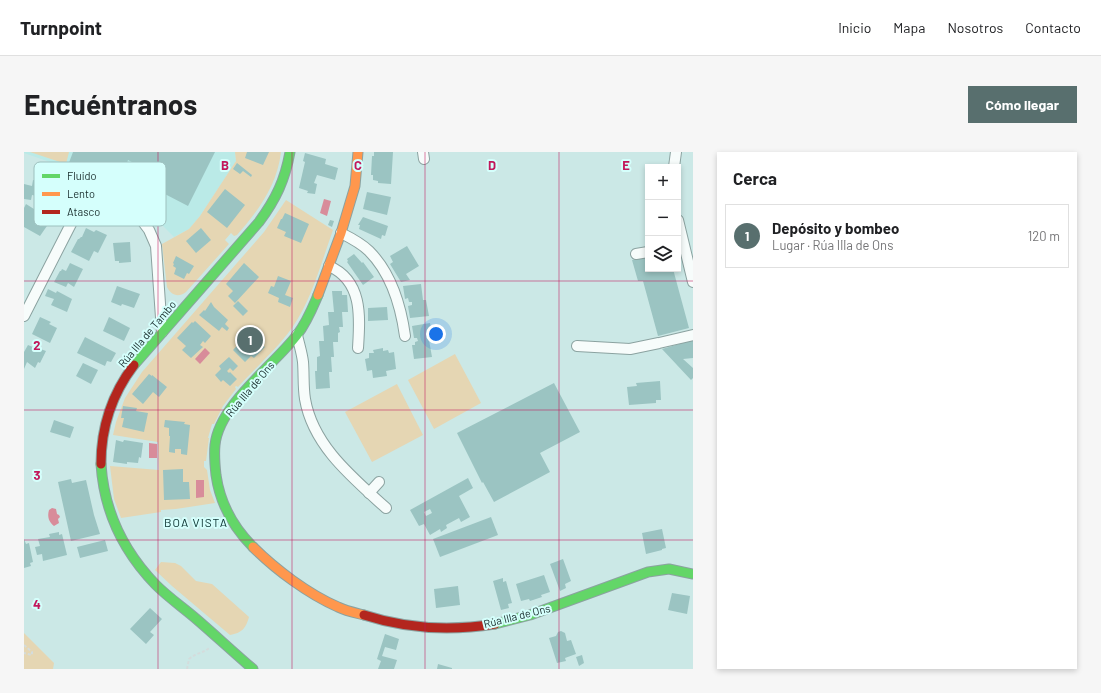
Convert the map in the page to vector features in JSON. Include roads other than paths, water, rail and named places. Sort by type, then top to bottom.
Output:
[{"type":"street","name":"Rúa Illa de Tambo","points":[[253,669],[156,585],[134,560],[114,528],[105,502],[101,477],[100,455],[104,428],[111,404],[123,381],[132,367],[162,332],[266,215],[282,186],[290,160],[290,152]]},
{"type":"street","name":"Rúa Illa de Ons","points":[[358,152],[355,186],[341,233],[310,316],[297,335],[234,403],[223,420],[215,444],[215,466],[218,490],[227,513],[241,535],[266,560],[299,585],[338,607],[379,620],[431,628],[468,628],[500,623],[530,615],[648,572],[669,569],[693,574]]},
{"type":"street","points":[[674,164],[676,152]]},
{"type":"street","points":[[24,316],[70,226]]},
{"type":"street","points":[[146,226],[156,246],[162,332]]},
{"type":"street","points":[[341,233],[359,242],[370,252],[380,266],[391,284],[403,321],[405,336]]},
{"type":"street","points":[[681,249],[693,282]]},
{"type":"street","points":[[636,254],[645,252]]},
{"type":"street","points":[[329,266],[337,270],[345,277],[356,297],[359,310],[358,348]]},
{"type":"street","points":[[297,335],[302,361],[305,400],[312,421],[334,459],[386,508]]},
{"type":"street","points":[[577,346],[630,348],[659,344],[693,335]]},
{"type":"street","points":[[369,493],[379,482]]},
{"type":"place","name":"Depósito y bombeo","points":[[250,340]]},
{"type":"district","name":"BOA VISTA","points":[[196,523]]}]
